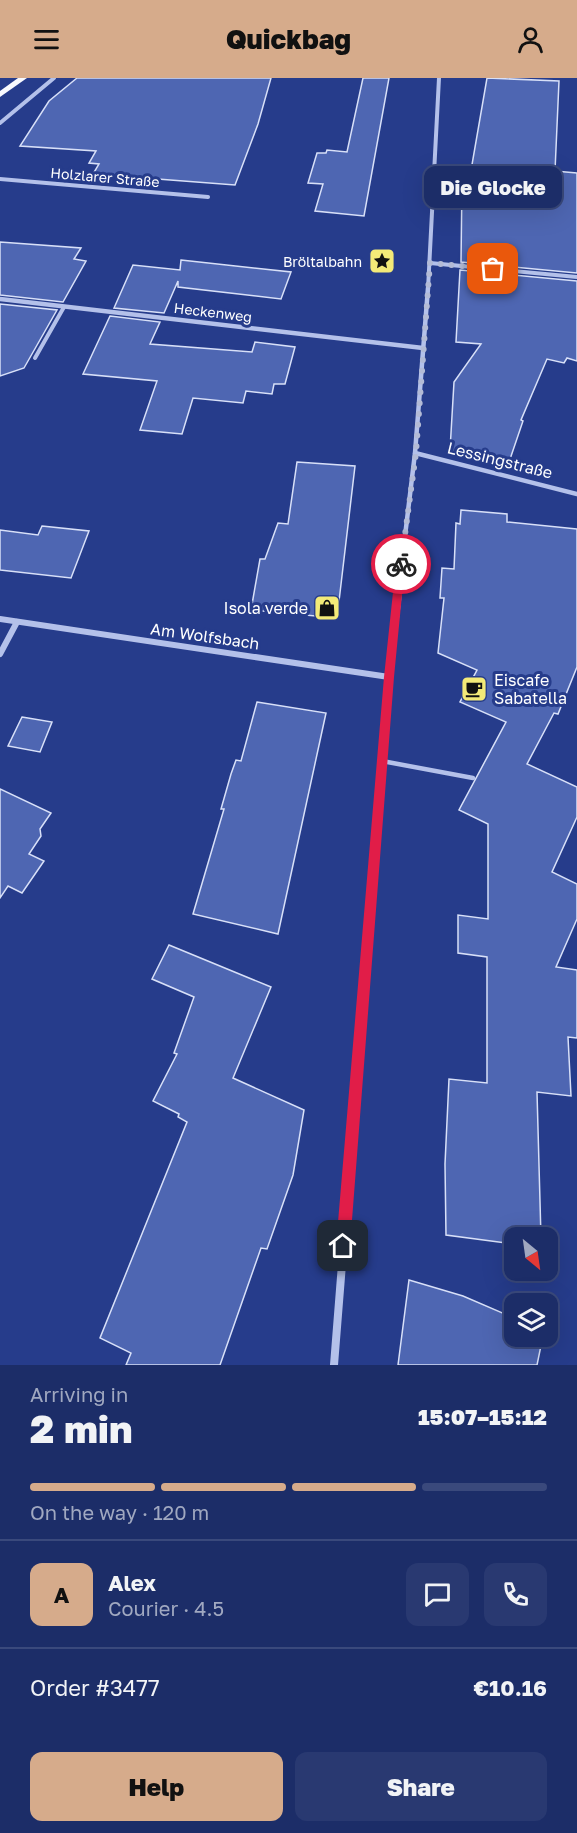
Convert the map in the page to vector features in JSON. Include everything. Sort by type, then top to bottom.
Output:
[{"type":"main road","points":[[0,95],[22,78]]},
{"type":"street","points":[[0,123],[54,78]]},
{"type":"street","points":[[333,1365],[389,677],[402,550],[416,453],[430,263],[439,78]]},
{"type":"street","name":"Holzlarer Straße","points":[[0,178],[208,197]]},
{"type":"street","points":[[430,263],[577,277]]},
{"type":"street","name":"Heckenweg","points":[[0,299],[423,348]]},
{"type":"street","name":"Lessingstraße","points":[[416,453],[577,494]]},
{"type":"street","name":"Am Wolfsbach","points":[[0,619],[389,677]]},
{"type":"street","points":[[0,654],[17,622]]},
{"type":"lane","points":[[35,358],[64,306]]},
{"type":"lane","points":[[382,761],[473,778]]},
{"type":"building","points":[[77,78],[271,78],[258,124],[235,185],[93,174],[99,164],[89,163],[96,151],[20,146],[49,101]]},
{"type":"building","points":[[363,78],[389,78],[364,216],[315,211],[323,184],[308,183],[317,153],[326,153],[327,150],[347,152]]},
{"type":"building","points":[[487,78],[559,81],[555,171],[577,173],[577,273],[461,262],[462,182],[469,182]]},
{"type":"building","points":[[0,242],[81,248],[74,259],[86,261],[63,302],[0,295]]},
{"type":"building","points":[[181,260],[291,272],[281,299],[178,287],[178,281],[164,313],[114,308],[133,265],[180,270]]},
{"type":"building","points":[[460,270],[577,281],[577,361],[567,358],[564,363],[547,359],[521,420],[523,421],[508,465],[450,450],[454,382],[481,344],[456,342]]},
{"type":"building","points":[[0,304],[57,310],[24,368],[0,376]]},
{"type":"building","points":[[110,316],[160,322],[150,344],[252,352],[255,342],[295,347],[285,384],[274,384],[272,394],[246,391],[243,403],[193,398],[182,434],[140,430],[157,381],[83,374]]},
{"type":"building","points":[[297,462],[355,466],[337,618],[251,610],[260,559],[265,559],[278,523],[288,524]]},
{"type":"building","points":[[461,510],[507,514],[507,522],[577,529],[577,667],[558,714],[554,713],[527,764],[577,787],[577,817],[552,872],[577,884],[577,919],[556,967],[577,970],[577,1038],[568,1037],[571,1096],[537,1092],[541,1227],[504,1227],[504,1243],[446,1235],[445,1164],[449,1079],[487,1083],[487,957],[458,953],[458,915],[488,919],[488,824],[459,810],[506,722],[460,702],[477,670],[438,653],[444,598],[440,598],[442,568],[454,569],[456,523],[460,524]]},
{"type":"building","points":[[42,526],[89,531],[71,578],[0,570],[0,530],[38,535]]},
{"type":"building","points":[[257,702],[326,713],[278,934],[193,914],[224,809],[221,809],[231,774],[236,760],[241,761]]},
{"type":"building","points":[[22,717],[52,722],[40,752],[8,746]]},
{"type":"building","points":[[0,789],[51,813],[40,829],[41,836],[29,854],[44,861],[22,893],[8,886],[0,898]]},
{"type":"building","points":[[169,945],[271,987],[233,1078],[304,1110],[293,1175],[267,1249],[261,1248],[220,1365],[126,1365],[131,1353],[100,1338],[187,1122],[178,1117],[179,1114],[153,1101],[177,1054],[174,1053],[194,997],[152,979]]},
{"type":"building","points":[[409,1280],[463,1296],[504,1314],[504,1347],[541,1347],[537,1365],[398,1365]]},
{"type":"way so far","points":[[401,564],[416,453],[430,263],[493,269]]},
{"type":"place","name":"Bröltalbahn","points":[[382,261]]},
{"type":"place","name":"Die Glocke","points":[[493,269]]},
{"type":"place","name":"Isola verde","points":[[327,608]]},
{"type":"place","name":"Eiscafe Sabatella","points":[[474,689]]},
{"type":"route","points":[[343,1246],[389,677],[401,564]]}]
